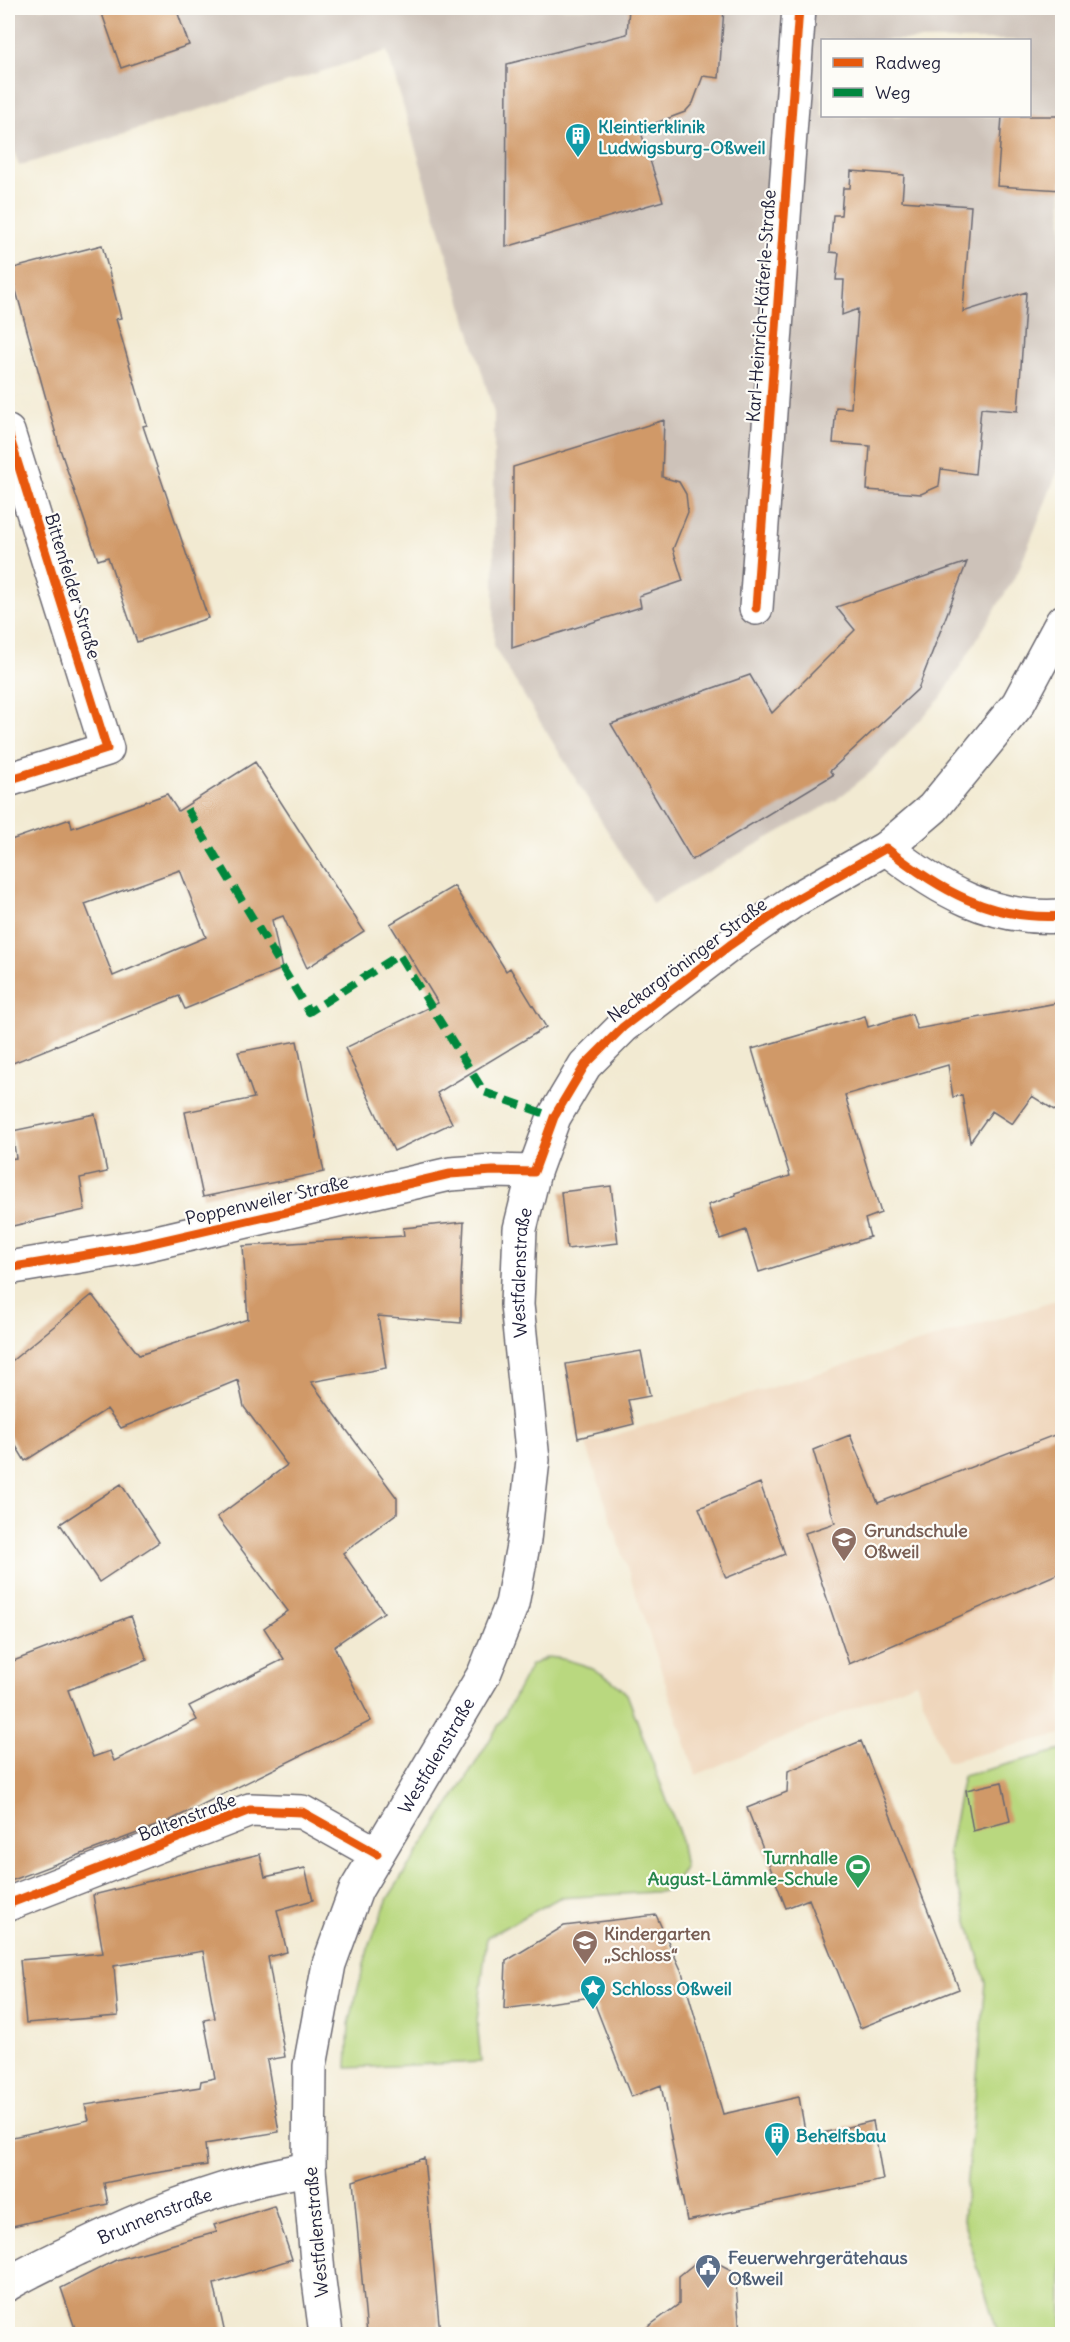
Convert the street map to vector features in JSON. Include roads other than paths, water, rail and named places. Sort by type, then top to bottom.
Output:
[{"type":"street","name":"Karl-Heinrich-Käferle-Straße","points":[[756,608],[799,8]]},
{"type":"street","name":"Bittenfelder Straße","points":[[8,432],[107,749],[8,780]]},
{"type":"street","name":"Neckargröninger Straße","points":[[534,1172],[554,1117],[585,1065],[623,1027],[730,945],[795,900],[886,848],[933,808],[1018,704],[1062,621]]},
{"type":"street","points":[[886,848],[915,871],[966,901],[1001,912],[1042,918],[1062,916]]},
{"type":"street","name":"Poppenweiler Straße","points":[[8,1268],[135,1248],[450,1174],[493,1170],[534,1172]]},
{"type":"street","name":"Westfalenstraße","points":[[326,2334],[309,2169],[310,2066],[329,1964],[356,1890],[484,1674],[512,1604],[524,1540],[533,1460],[518,1305],[520,1229],[534,1172]]},
{"type":"street","name":"Baltenstraße","points":[[8,1904],[250,1810],[302,1812],[377,1854]]},
{"type":"street","name":"Brunnenstraße","points":[[8,2284],[126,2225],[225,2188],[309,2169]]},
{"type":"place","name":"Kleintierklinik Ludwigsburg-Oßweil","points":[[578,159]]},
{"type":"place","name":"Grundschule Oßweil","points":[[844,1563]]},
{"type":"place","name":"Turnhalle August-Lämmle-Schule","points":[[858,1890]]},
{"type":"place","name":"Kindergarten „Schloss“","points":[[585,1966]]},
{"type":"place","name":"Schloss Oßweil","points":[[593,2011]]},
{"type":"place","name":"Behelfsbau","points":[[777,2158]]},
{"type":"place","name":"Feuerwehrgerätehaus Oßweil","points":[[708,2290]]}]
